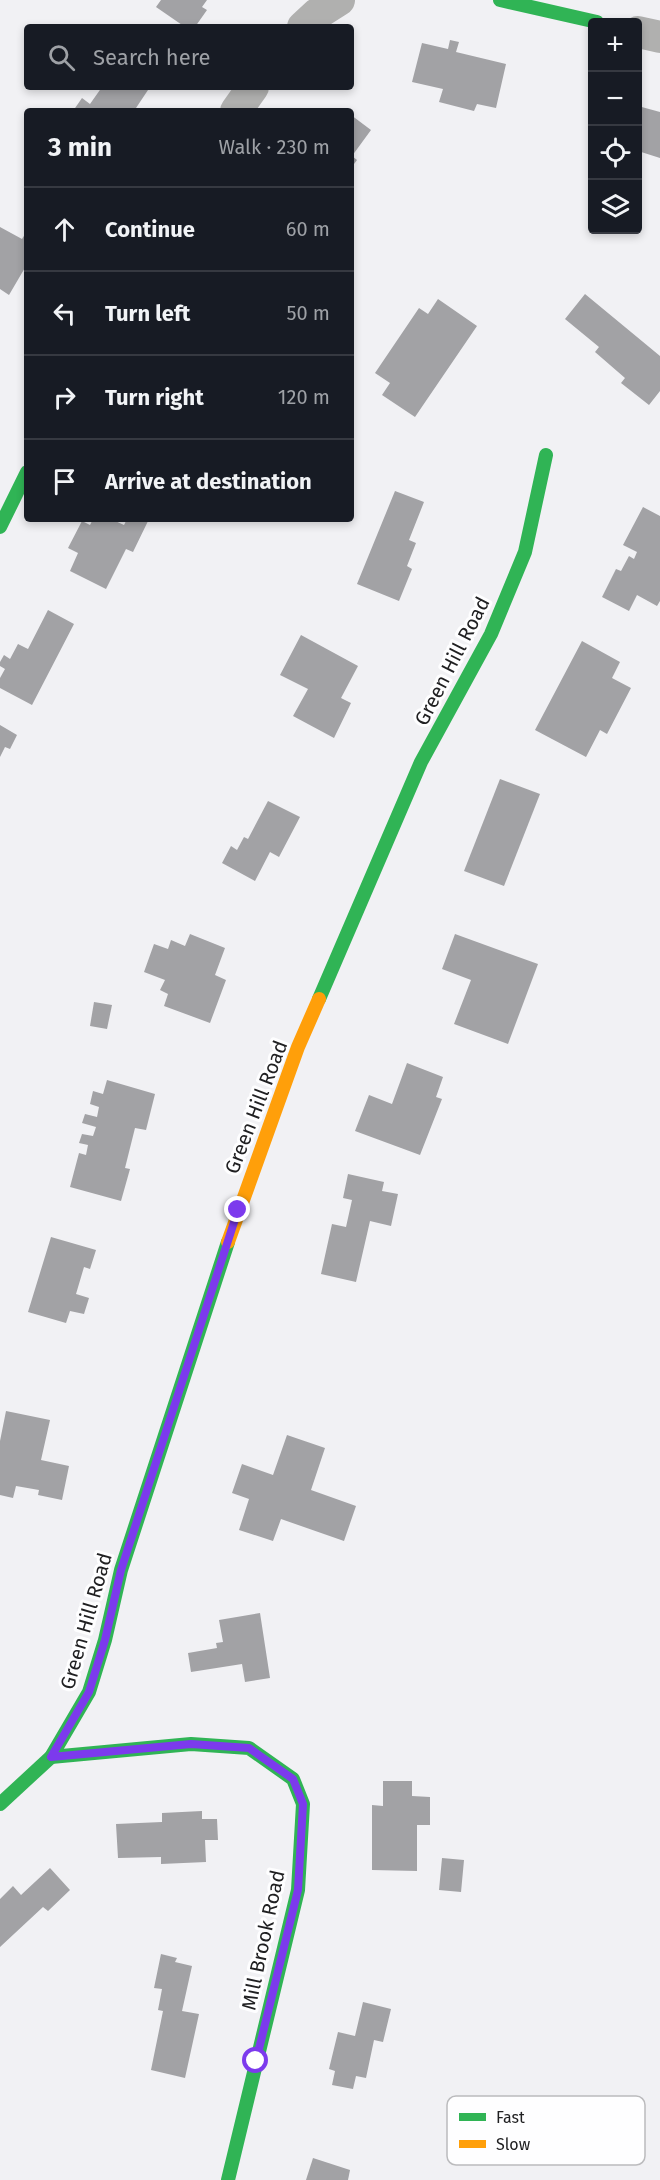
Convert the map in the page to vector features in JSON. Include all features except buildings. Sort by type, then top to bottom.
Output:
[{"type":"street","points":[[306,24],[339,0]]},
{"type":"street","points":[[500,0],[588,20]]},
{"type":"street","points":[[642,33],[660,37]]},
{"type":"street","points":[[238,108],[251,90]]},
{"type":"street","name":"Green Hill Road","points":[[0,1804],[51,1757],[89,1692],[135,1525],[238,1210],[298,1047],[421,762],[491,634],[525,552],[546,455]]},
{"type":"street","points":[[0,527],[24,478]]},
{"type":"street","name":"Mill Brook Road","points":[[51,1757],[191,1744],[249,1748],[293,1779],[303,1804],[298,1890],[228,2180]]},
{"type":"traffic: fast","points":[[500,0],[588,20]]},
{"type":"traffic: fast","points":[[319,999],[421,762],[491,634],[525,552],[546,455]]},
{"type":"traffic: fast","points":[[0,527],[24,478]]},
{"type":"traffic: fast","points":[[0,1804],[51,1757],[89,1692],[105,1640],[121,1570],[228,1242]]},
{"type":"traffic: fast","points":[[51,1757],[191,1744],[249,1748],[293,1779],[303,1804],[298,1890],[228,2180]]},
{"type":"traffic: slow","points":[[228,1242],[298,1047],[319,999]]},
{"type":"route","points":[[238,1210],[121,1570],[105,1640],[89,1692],[51,1757],[191,1744],[249,1748],[293,1779],[303,1804],[298,1890],[256,2061]]}]
